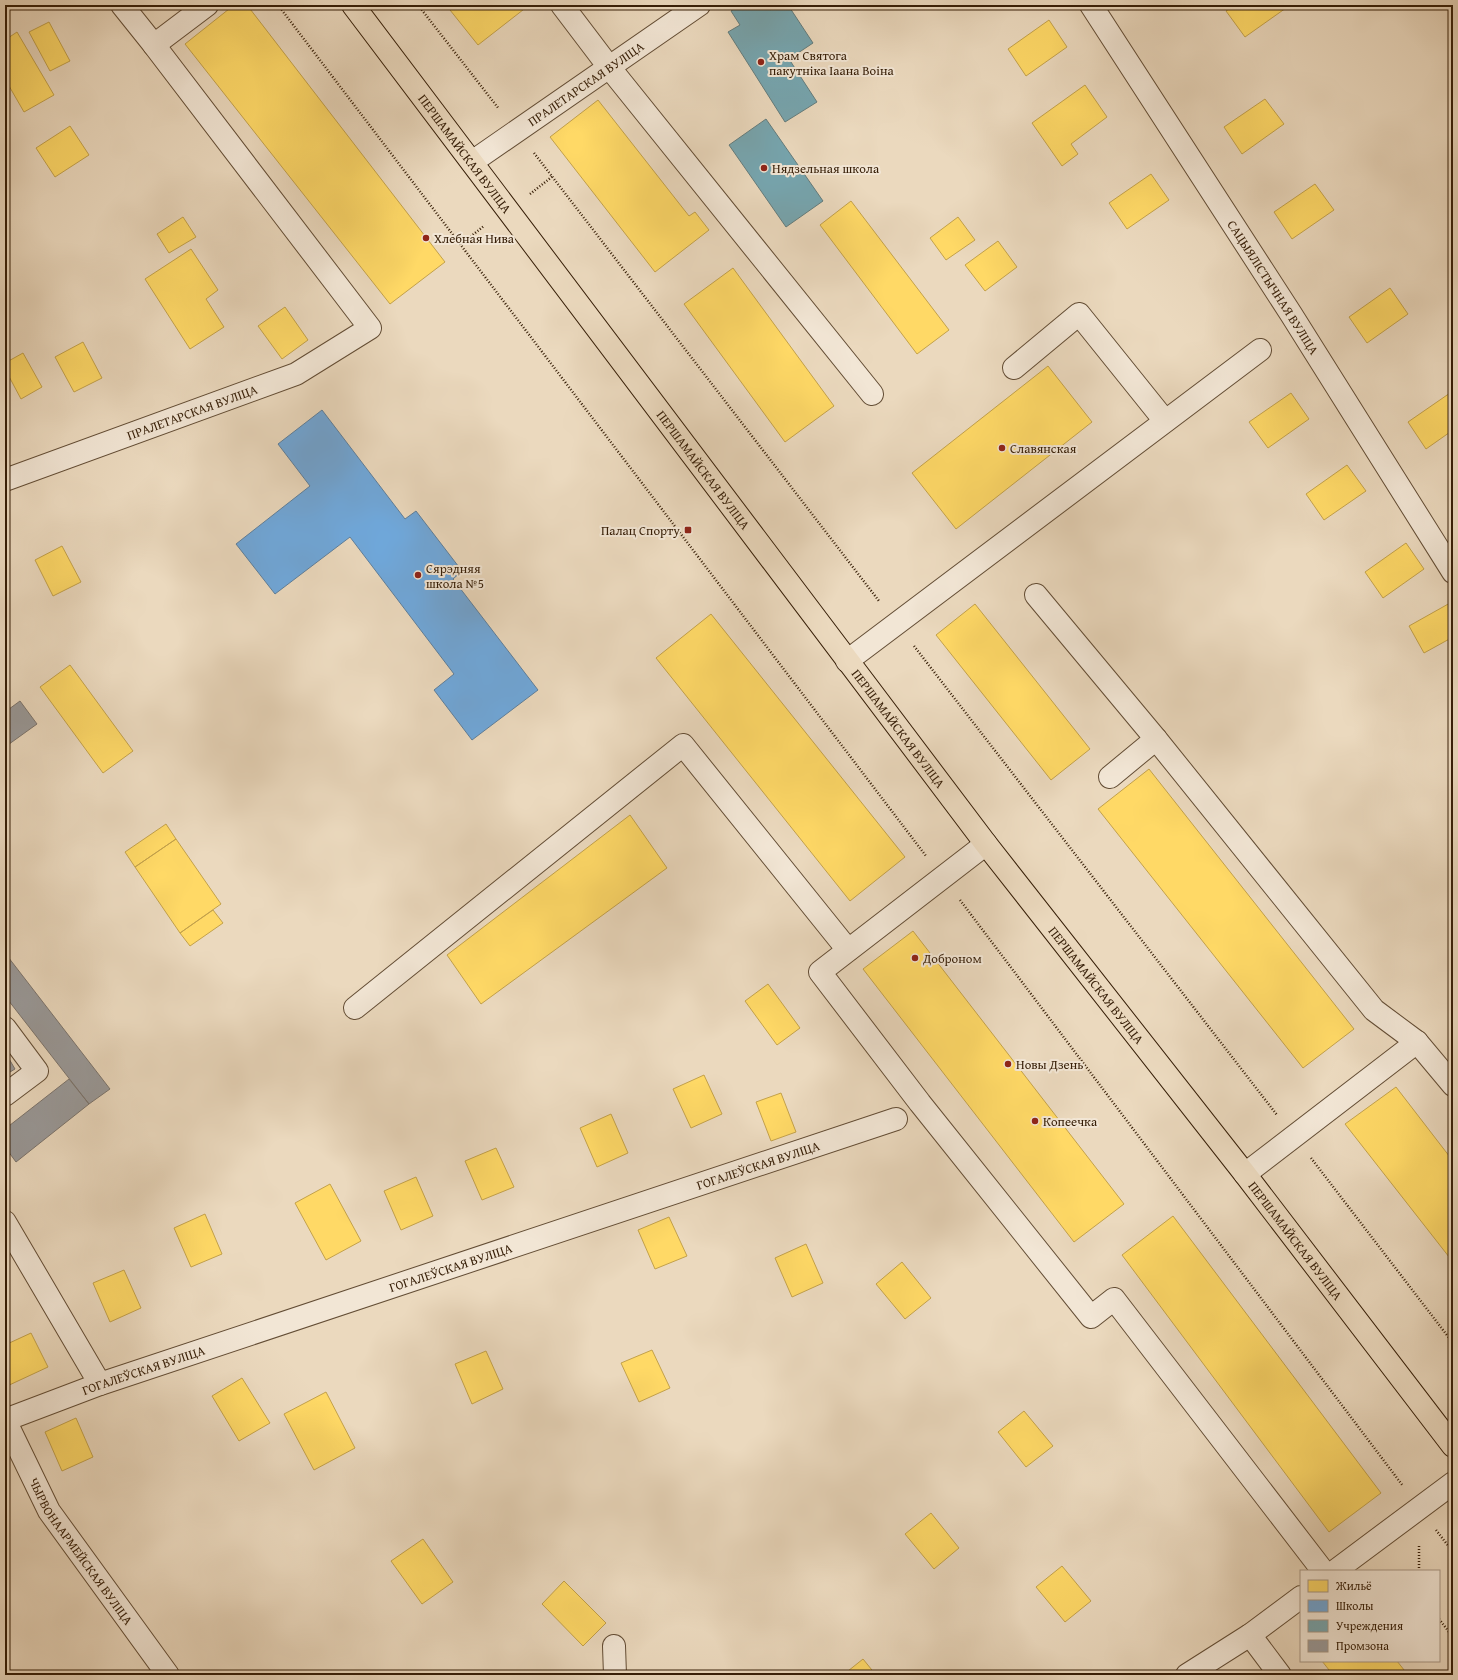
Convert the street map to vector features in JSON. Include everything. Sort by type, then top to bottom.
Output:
[{"type":"main road","name":"ПЕРШАМАЙСКАЯ ВУЛІЦА","points":[[352,5],[986,844],[1245,1174],[1453,1446]]},
{"type":"street","points":[[122,5],[154,45],[207,5]]},
{"type":"street","points":[[562,5],[609,67],[872,394]]},
{"type":"street","name":"ПРАЛЕТАРСКАЯ ВУЛІЦА","points":[[472,162],[700,5]]},
{"type":"street","name":"САЦЫЯЛІСТЫЧНАЯ ВУЛІЦА","points":[[1091,5],[1291,314],[1453,572]]},
{"type":"street","name":"ПРАЛЕТАРСКАЯ ВУЛІЦА","points":[[5,480],[296,374],[370,328],[154,45]]},
{"type":"street","points":[[1014,368],[1079,314],[1165,421]]},
{"type":"street","points":[[847,661],[1260,350]]},
{"type":"street","points":[[1036,594],[1156,739],[1374,1010],[1417,1042],[1453,1085]]},
{"type":"street","points":[[1110,777],[1156,739]]},
{"type":"street","points":[[355,1008],[684,745],[848,950]]},
{"type":"street","points":[[986,844],[820,972],[920,1103],[1091,1317],[1114,1300],[1322,1570]]},
{"type":"street","points":[[5,1028],[37,1071],[5,1095]]},
{"type":"street","points":[[1245,1174],[1417,1042]]},
{"type":"street","name":"ГОГАЛЕЎСКАЯ ВУЛІЦА","points":[[5,1420],[100,1384],[896,1119]]},
{"type":"street","points":[[5,1222],[100,1384]]},
{"type":"street","name":"ЧЫРВОНААРМЕЙСКАЯ ВУЛІЦА","points":[[5,1420],[49,1511],[168,1675]]},
{"type":"street","points":[[1336,1570],[1453,1483]]},
{"type":"street","points":[[1187,1675],[1250,1635],[1300,1598]]},
{"type":"street","points":[[1250,1635],[1280,1675]]},
{"type":"street","points":[[614,1646],[615,1675]]},
{"type":"path","points":[[278,5],[942,877],[1453,1552]]},
{"type":"path","points":[[418,5],[553,176],[1453,1343]]},
{"type":"path","points":[[529,194],[553,176]]},
{"type":"path","points":[[461,244],[487,225]]},
{"type":"path","points":[[1440,1620],[1453,1637]]},
{"type":"building: Жильё","points":[[234,5],[247,5],[445,262],[390,304],[185,44]]},
{"type":"building: Жильё","points":[[446,5],[527,5],[528,6],[478,45]]},
{"type":"building: Жильё","points":[[1235,5],[1284,5],[1286,8],[1245,37],[1226,11]]},
{"type":"building: Жильё","points":[[1049,20],[1067,47],[1026,76],[1008,49]]},
{"type":"building: Жильё","points":[[49,22],[70,61],[50,71],[29,32]]},
{"type":"building: Жильё","points":[[17,32],[54,95],[24,112],[5,79],[5,40]]},
{"type":"building: Жильё","points":[[1085,85],[1107,117],[1071,144],[1078,154],[1062,166],[1032,123]]},
{"type":"building: Жильё","points":[[1265,99],[1284,124],[1242,154],[1224,127]]},
{"type":"building: Жильё","points":[[598,100],[689,216],[695,212],[709,230],[655,272],[550,137]]},
{"type":"building: Жильё","points":[[70,126],[89,155],[55,177],[36,148]]},
{"type":"building: Жильё","points":[[1151,174],[1169,200],[1127,229],[1109,203]]},
{"type":"building: Жильё","points":[[1315,184],[1334,210],[1292,239],[1274,212]]},
{"type":"building: Жильё","points":[[851,201],[949,330],[917,354],[820,225]]},
{"type":"building: Жильё","points":[[183,217],[196,237],[169,253],[157,234]]},
{"type":"building: Жильё","points":[[958,217],[975,240],[946,260],[930,238]]},
{"type":"building: Жильё","points":[[998,241],[1017,267],[985,291],[965,265]]},
{"type":"building: Жильё","points":[[191,249],[218,290],[206,299],[224,327],[190,349],[145,279]]},
{"type":"building: Жильё","points":[[733,268],[834,406],[785,442],[684,304]]},
{"type":"building: Жильё","points":[[1390,288],[1408,314],[1367,343],[1349,317]]},
{"type":"building: Жильё","points":[[285,307],[308,340],[282,359],[258,326]]},
{"type":"building: Жильё","points":[[83,342],[102,378],[74,392],[55,357]]},
{"type":"building: Жильё","points":[[23,353],[42,387],[21,399],[5,369],[5,363]]},
{"type":"building: Жильё","name":"Славянская","points":[[1048,366],[1092,422],[956,529],[912,473]]},
{"type":"building: Жильё","points":[[1291,393],[1309,419],[1268,448],[1249,422]]},
{"type":"building: Жильё","points":[[1450,393],[1453,398],[1453,430],[1426,449],[1408,422]]},
{"type":"building: Жильё","points":[[1347,465],[1366,491],[1324,520],[1306,494]]},
{"type":"building: Жильё","points":[[1406,543],[1424,569],[1383,598],[1365,572]]},
{"type":"building: Жильё","points":[[62,546],[81,582],[53,596],[35,560]]},
{"type":"building: Жильё","points":[[1450,603],[1453,609],[1453,637],[1424,653],[1409,626]]},
{"type":"building: Жильё","points":[[975,604],[1090,749],[1051,780],[936,635]]},
{"type":"building: Жильё","points":[[711,614],[905,857],[850,901],[656,658]]},
{"type":"building: Жильё","points":[[70,665],[133,751],[103,773],[40,687]]},
{"type":"building: Жильё","points":[[1149,769],[1354,1029],[1303,1068],[1098,809]]},
{"type":"building: Жильё","points":[[630,815],[667,868],[481,1004],[447,955]]},
{"type":"building: Жильё","points":[[166,824],[176,839],[135,867],[125,852]]},
{"type":"building: Жильё","points":[[176,839],[221,904],[180,933],[135,867]]},
{"type":"building: Жильё","points":[[213,910],[223,923],[190,946],[180,933]]},
{"type":"building: Жильё","points":[[913,931],[1124,1204],[1074,1242],[863,969]]},
{"type":"building: Жильё","points":[[768,984],[800,1028],[777,1045],[745,1001]]},
{"type":"building: Жильё","points":[[704,1075],[722,1114],[691,1128],[673,1089]]},
{"type":"building: Жильё","points":[[1396,1087],[1453,1161],[1453,1262],[1345,1124]]},
{"type":"building: Жильё","points":[[781,1093],[796,1132],[771,1141],[756,1102]]},
{"type":"building: Жильё","points":[[611,1114],[628,1153],[597,1167],[580,1128]]},
{"type":"building: Жильё","points":[[496,1148],[514,1187],[482,1200],[465,1161]]},
{"type":"building: Жильё","points":[[416,1177],[433,1216],[401,1230],[384,1191]]},
{"type":"building: Жильё","points":[[330,1184],[361,1241],[326,1260],[295,1203]]},
{"type":"building: Жильё","points":[[205,1214],[222,1254],[191,1267],[174,1228]]},
{"type":"building: Жильё","points":[[1173,1216],[1381,1493],[1329,1532],[1122,1255]]},
{"type":"building: Жильё","points":[[669,1217],[687,1256],[655,1269],[638,1230]]},
{"type":"building: Жильё","points":[[806,1244],[823,1283],[792,1297],[775,1258]]},
{"type":"building: Жильё","points":[[902,1262],[931,1298],[905,1319],[876,1284]]},
{"type":"building: Жильё","points":[[124,1270],[141,1308],[110,1322],[93,1283]]},
{"type":"building: Жильё","points":[[31,1333],[48,1367],[5,1387],[5,1345]]},
{"type":"building: Жильё","points":[[652,1350],[670,1388],[639,1402],[621,1363]]},
{"type":"building: Жильё","points":[[486,1351],[503,1389],[472,1404],[455,1364]]},
{"type":"building: Жильё","points":[[242,1378],[270,1423],[239,1441],[212,1396]]},
{"type":"building: Жильё","points":[[326,1392],[355,1448],[314,1470],[284,1414]]},
{"type":"building: Жильё","points":[[1024,1411],[1053,1446],[1026,1467],[998,1432]]},
{"type":"building: Жильё","points":[[76,1418],[93,1457],[62,1471],[45,1432]]},
{"type":"building: Жильё","points":[[931,1513],[959,1548],[934,1569],[905,1534]]},
{"type":"building: Жильё","points":[[423,1539],[453,1582],[422,1604],[391,1561]]},
{"type":"building: Жильё","points":[[1062,1566],[1091,1601],[1065,1622],[1036,1587]]},
{"type":"building: Жильё","points":[[564,1581],[606,1623],[583,1646],[542,1604]]},
{"type":"building: Жильё","points":[[863,1659],[876,1675],[843,1675]]},
{"type":"building: Жильё","points":[[1323,1662],[1398,1662],[1408,1675],[1333,1675]]},
{"type":"building: Школы","name":"Сярэдняя школа №5","points":[[322,410],[405,519],[416,511],[462,571],[453,579],[538,690],[472,740],[434,690],[454,674],[350,537],[275,594],[236,544],[310,486],[278,444]]},
{"type":"building: Учреждения","points":[[740,5],[767,5],[770,10],[777,5],[788,5],[813,43],[789,59],[817,102],[785,122],[728,32],[740,25],[731,11]]},
{"type":"building: Учреждения","points":[[766,119],[823,201],[786,227],[729,145]]},
{"type":"building: Промзона","points":[[20,701],[37,724],[5,747],[5,712]]},
{"type":"building: Промзона","points":[[5,953],[110,1089],[89,1104],[5,996]]},
{"type":"building: Промзона","points":[[5,1052],[15,1069],[5,1075]]},
{"type":"building: Промзона","points":[[69,1079],[89,1104],[16,1162],[5,1147],[5,1129]]},
{"type":"place","name":"Храм Святога пакутніка Іаана Воіна","points":[[761,62]]},
{"type":"place","name":"Нядзельная школа","points":[[764,168]]},
{"type":"place","name":"Хлебная Нива","points":[[426,238]]},
{"type":"place","name":"Славянская","points":[[1002,448]]},
{"type":"place","name":"Палац Спорту","points":[[688,530]]},
{"type":"place","name":"Сярэдняя школа №5","points":[[418,575]]},
{"type":"place","name":"Доброном","points":[[915,958]]},
{"type":"place","name":"Новы Дзень","points":[[1008,1064]]},
{"type":"place","name":"Копеечка","points":[[1035,1121]]}]
